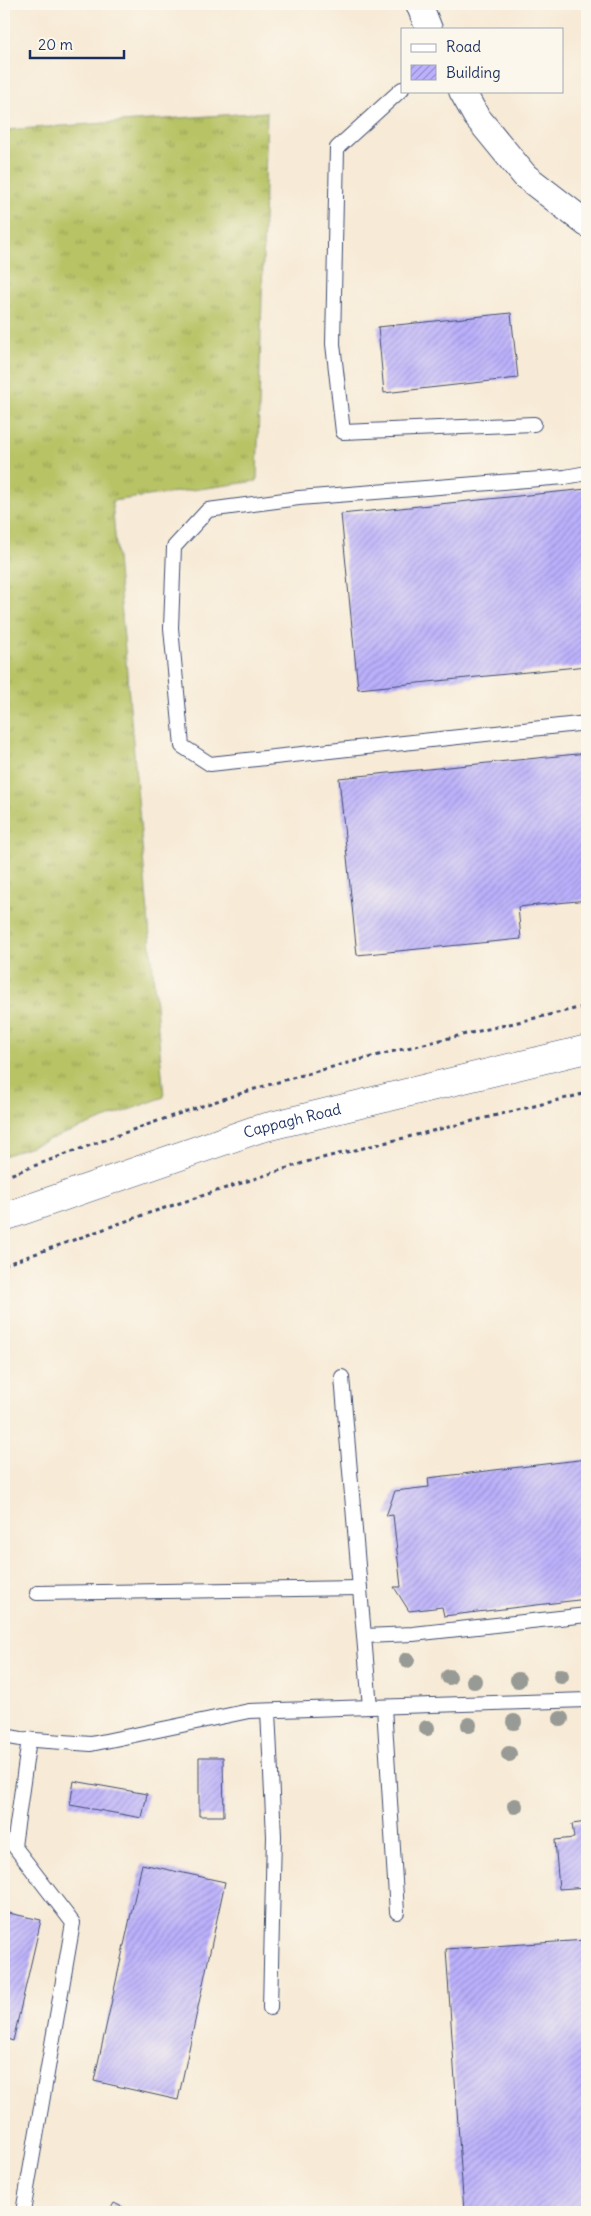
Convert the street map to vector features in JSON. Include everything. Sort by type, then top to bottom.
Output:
[{"type":"street","points":[[419,4],[429,28]]},
{"type":"street","points":[[463,92],[476,116],[525,176],[587,224]]},
{"type":"street","name":"Cappagh Road","points":[[4,1217],[258,1129],[587,1049]]},
{"type":"lane","points":[[401,90],[337,148],[333,344],[343,432],[534,424]]},
{"type":"lane","points":[[587,473],[565,477],[299,498],[208,510],[174,547],[171,628],[182,746],[210,764],[587,723]]},
{"type":"lane","points":[[342,1376],[364,1636],[377,1707],[397,1912]]},
{"type":"lane","points":[[37,1593],[360,1588]]},
{"type":"lane","points":[[364,1636],[413,1634],[587,1615]]},
{"type":"lane","points":[[4,1736],[29,1740],[91,1744],[249,1711],[587,1700]]},
{"type":"lane","points":[[268,1710],[274,1836],[270,2008]]},
{"type":"lane","points":[[23,2212],[73,1924],[14,1846],[29,1740]]},
{"type":"path","points":[[4,1177],[179,1113],[270,1085],[401,1050],[587,1006]]},
{"type":"path","points":[[4,1265],[143,1215],[306,1162],[587,1093]]},
{"type":"green space","points":[[267,112],[257,481],[112,501],[164,1097],[4,1156],[4,130]]},
{"type":"building","points":[[511,313],[518,378],[384,393],[378,327]]},
{"type":"building","points":[[587,489],[587,666],[358,689],[341,514]]},
{"type":"building","points":[[587,753],[587,900],[518,907],[521,939],[357,955],[339,778]]},
{"type":"building","points":[[587,1459],[587,1599],[444,1616],[442,1607],[409,1611],[394,1587],[401,1587],[393,1515],[386,1516],[395,1491],[429,1487],[428,1478]]},
{"type":"building","points":[[199,1757],[223,1757],[224,1816],[199,1816]]},
{"type":"building","points":[[74,1781],[147,1794],[142,1818],[70,1805]]},
{"type":"building","points":[[587,1822],[587,1887],[559,1889],[555,1840],[574,1838],[572,1824]]},
{"type":"building","points":[[142,1864],[225,1882],[178,2100],[94,2081]]},
{"type":"building","points":[[4,1912],[41,1920],[13,2041],[4,2038]]},
{"type":"building","points":[[587,1940],[587,2212],[464,2212],[446,1949]]},
{"type":"building","points":[[114,2203],[132,2212],[109,2212]]}]
